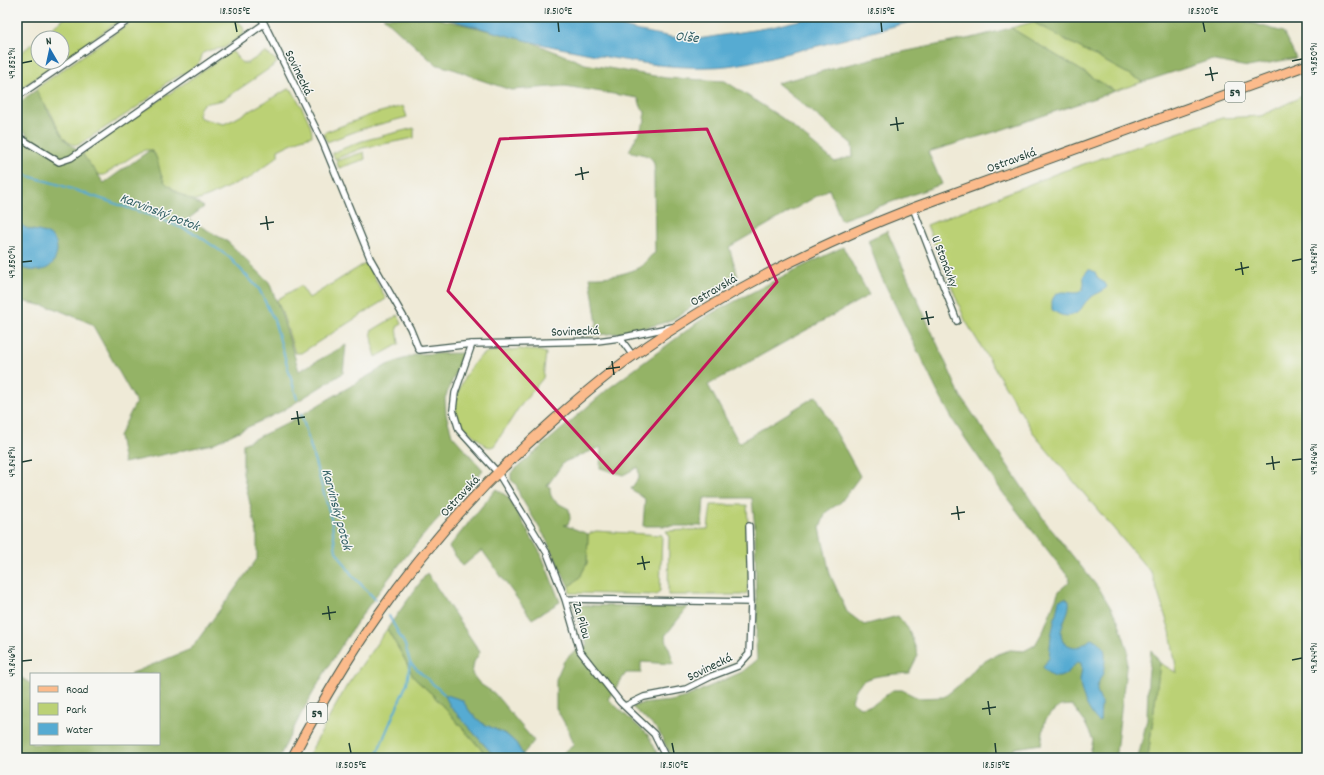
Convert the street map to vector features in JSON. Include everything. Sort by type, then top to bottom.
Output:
[{"type":"main road","name":"Ostravská","points":[[292,758],[345,666],[377,616],[454,519],[498,473],[562,413],[605,377],[678,325],[703,309],[772,271],[814,250],[873,224],[913,208],[1307,65]]},
{"type":"street","points":[[17,97],[133,17]]},
{"type":"street","points":[[17,136],[59,162],[71,158],[264,24],[261,17]]},
{"type":"street","name":"Sovinecká","points":[[264,24],[323,143],[370,258],[410,328],[419,350],[472,344],[620,338],[678,325]]},
{"type":"street","name":"U Stonávky","points":[[913,208],[957,321]]},
{"type":"street","points":[[620,338],[633,356]]},
{"type":"street","points":[[472,344],[454,393],[453,410],[459,430],[498,473]]},
{"type":"street","name":"Za Pilou","points":[[498,473],[547,553],[565,599],[580,651],[620,702],[654,734],[666,758]]},
{"type":"street","name":"Sovinecká","points":[[625,706],[644,697],[686,689],[712,676],[738,666],[749,654],[751,602],[749,526]]},
{"type":"street","points":[[565,599],[751,602]]},
{"type":"highlighted area","points":[[707,129],[777,282],[613,473],[448,291],[500,139]]},
{"type":"green space","points":[[66,17],[125,17],[70,55],[70,30],[49,30]]},
{"type":"green space","points":[[138,17],[231,17],[242,26],[244,31],[244,34],[224,48],[205,52],[202,55],[200,62],[189,71],[166,83],[159,91],[133,110],[78,145],[70,143],[61,135],[52,115],[39,97],[36,90],[62,70],[70,70],[70,65]]},
{"type":"green space","points":[[383,17],[436,17],[524,39],[585,64],[666,78],[725,81],[782,118],[835,162],[853,156],[852,144],[777,83],[878,57],[976,37],[1011,28],[1115,91],[1004,129],[928,152],[942,184],[841,220],[829,189],[729,247],[738,277],[670,321],[630,332],[585,336],[597,324],[590,277],[604,277],[626,273],[644,264],[650,256],[655,253],[653,162],[648,156],[629,151],[645,121],[645,111],[641,107],[638,98],[565,86],[511,90],[435,64]]},
{"type":"green space","points":[[1054,17],[1231,17],[1283,32],[1296,58],[1248,67],[1210,60],[1143,82],[1033,22]]},
{"type":"green space","points":[[1033,22],[1143,82],[1115,91],[1011,28]]},
{"type":"green space","points":[[30,45],[30,70],[48,70],[17,91],[17,56]]},
{"type":"green space","points":[[230,52],[233,52],[242,63],[248,63],[265,52],[276,60],[276,64],[223,100],[203,104],[200,108],[198,116],[203,119],[224,124],[288,89],[292,90],[305,113],[312,131],[312,136],[301,139],[278,150],[278,156],[248,179],[199,200],[188,199],[165,183],[160,173],[155,154],[151,150],[139,152],[104,175],[99,175],[86,161],[83,154],[84,152]]},
{"type":"green space","points":[[36,90],[65,140],[83,155],[104,183],[150,150],[156,156],[164,181],[177,192],[204,207],[188,219],[228,242],[269,282],[281,313],[299,371],[346,345],[343,373],[282,411],[212,444],[124,463],[119,436],[136,402],[92,324],[54,308],[17,300],[17,150],[27,134],[17,128],[17,104]]},
{"type":"green space","points":[[1307,94],[1307,758],[1148,758],[1160,663],[1177,673],[1170,631],[1152,574],[1036,437],[965,320],[927,225],[1063,171],[1222,118],[1261,116]]},
{"type":"green space","points":[[403,106],[407,117],[362,129],[327,142],[323,133],[373,114]]},
{"type":"green space","points":[[414,128],[414,138],[363,148],[335,159],[332,153],[362,141]]},
{"type":"green space","points":[[364,152],[365,159],[339,168],[336,161]]},
{"type":"green space","points":[[887,231],[960,395],[1047,524],[1100,590],[1118,620],[1128,651],[1116,752],[1117,758],[1089,758],[1093,740],[1084,721],[1072,705],[1061,706],[1051,713],[1045,721],[1041,744],[1015,748],[1009,758],[672,758],[658,730],[632,707],[640,704],[671,701],[686,697],[742,672],[757,660],[755,529],[752,498],[704,498],[702,526],[643,526],[645,499],[631,489],[639,477],[638,467],[623,475],[600,468],[601,447],[564,462],[547,486],[550,487],[551,496],[553,499],[569,509],[570,519],[568,524],[564,525],[588,534],[587,563],[580,577],[569,587],[545,537],[520,496],[516,484],[511,480],[511,473],[608,389],[705,317],[793,271],[843,247],[869,295],[708,385],[739,443],[816,396],[860,476],[841,502],[826,512],[820,528],[830,574],[847,612],[864,625],[898,616],[909,630],[918,655],[909,673],[877,676],[862,682],[858,686],[852,701],[860,707],[873,705],[893,690],[902,690],[918,698],[944,697],[963,682],[978,665],[996,655],[1010,650],[1024,651],[1035,645],[1043,631],[1059,591],[1068,583],[1070,579],[1003,493],[954,422],[938,393],[880,274],[868,240]]},
{"type":"green space","points":[[366,264],[368,265],[386,299],[301,353],[295,353],[277,301],[278,299],[300,286],[309,298]]},
{"type":"green space","points":[[398,315],[402,324],[397,327],[399,344],[376,357],[371,331]]},
{"type":"green space","points":[[521,349],[546,353],[543,378],[518,409],[494,446],[486,446],[459,422],[457,418],[455,410],[459,391],[463,380],[481,356],[492,351]]},
{"type":"green space","points":[[464,353],[445,398],[446,414],[452,435],[483,470],[424,534],[358,620],[324,674],[279,758],[17,758],[17,675],[30,683],[30,745],[160,745],[160,673],[132,673],[191,649],[257,559],[257,533],[243,474],[243,444],[284,425],[387,365],[417,354]]},
{"type":"green space","points":[[496,489],[508,497],[541,554],[560,602],[532,619],[482,550],[463,566],[449,547]]},
{"type":"green space","points":[[711,505],[747,505],[750,564],[747,593],[741,595],[668,595],[669,535],[666,531],[708,529]]},
{"type":"green space","points":[[596,531],[662,535],[660,591],[656,595],[570,593],[569,587],[580,577],[587,563],[588,534]]},
{"type":"green space","points":[[427,573],[480,652],[474,662],[472,674],[480,684],[494,693],[534,741],[522,755],[516,743],[507,735],[482,723],[471,713],[462,700],[450,706],[496,758],[489,758],[432,694],[414,678],[387,629]]},
{"type":"green space","points":[[573,605],[688,607],[665,636],[674,664],[641,662],[641,673],[626,673],[608,699],[648,735],[660,758],[556,758],[574,745],[569,731],[556,708],[556,679],[564,661],[571,654],[587,645]]},
{"type":"green space","points":[[387,629],[414,678],[432,694],[489,758],[307,758],[346,687]]},
{"type":"green space","points":[[1151,650],[1160,663],[1148,758],[1138,758],[1147,719],[1148,680]]},
{"type":"water","points":[[445,17],[591,17],[635,30],[672,37],[698,39],[772,27],[812,17],[928,17],[747,63],[718,67],[689,67],[649,64],[550,46],[461,23]]},
{"type":"water","points":[[17,221],[24,227],[43,232],[50,235],[54,239],[57,252],[55,259],[47,268],[36,271],[17,267]]},
{"type":"water","points":[[1088,270],[1095,272],[1098,279],[1105,283],[1107,287],[1090,298],[1075,314],[1064,316],[1052,310],[1052,301],[1059,293],[1080,292],[1084,286],[1084,275]]},
{"type":"water","points":[[1066,598],[1069,601],[1069,606],[1061,631],[1063,642],[1077,647],[1091,639],[1100,643],[1105,651],[1104,670],[1097,687],[1097,692],[1101,701],[1099,722],[1086,704],[1082,692],[1080,682],[1082,668],[1081,663],[1077,662],[1065,674],[1057,677],[1052,676],[1043,667],[1049,658],[1051,636],[1059,600]]},
{"type":"water","points":[[444,694],[462,700],[471,713],[482,723],[507,735],[516,743],[525,758],[496,758],[450,706]]},
{"type":"waterway","name":"Karvinský potok","points":[[17,173],[57,184],[158,218],[196,234],[229,257],[259,289],[274,320],[297,399]]},
{"type":"waterway","name":"Karvinský potok","points":[[301,413],[331,518],[336,551],[352,575],[376,600]]},
{"type":"waterway","name":"Karvinský potok","points":[[375,758],[407,683],[410,662],[405,645],[389,616]]},
{"type":"waterway","points":[[410,663],[444,694]]},
{"type":"water label","name":"Olše","points":[[687,36]]}]
